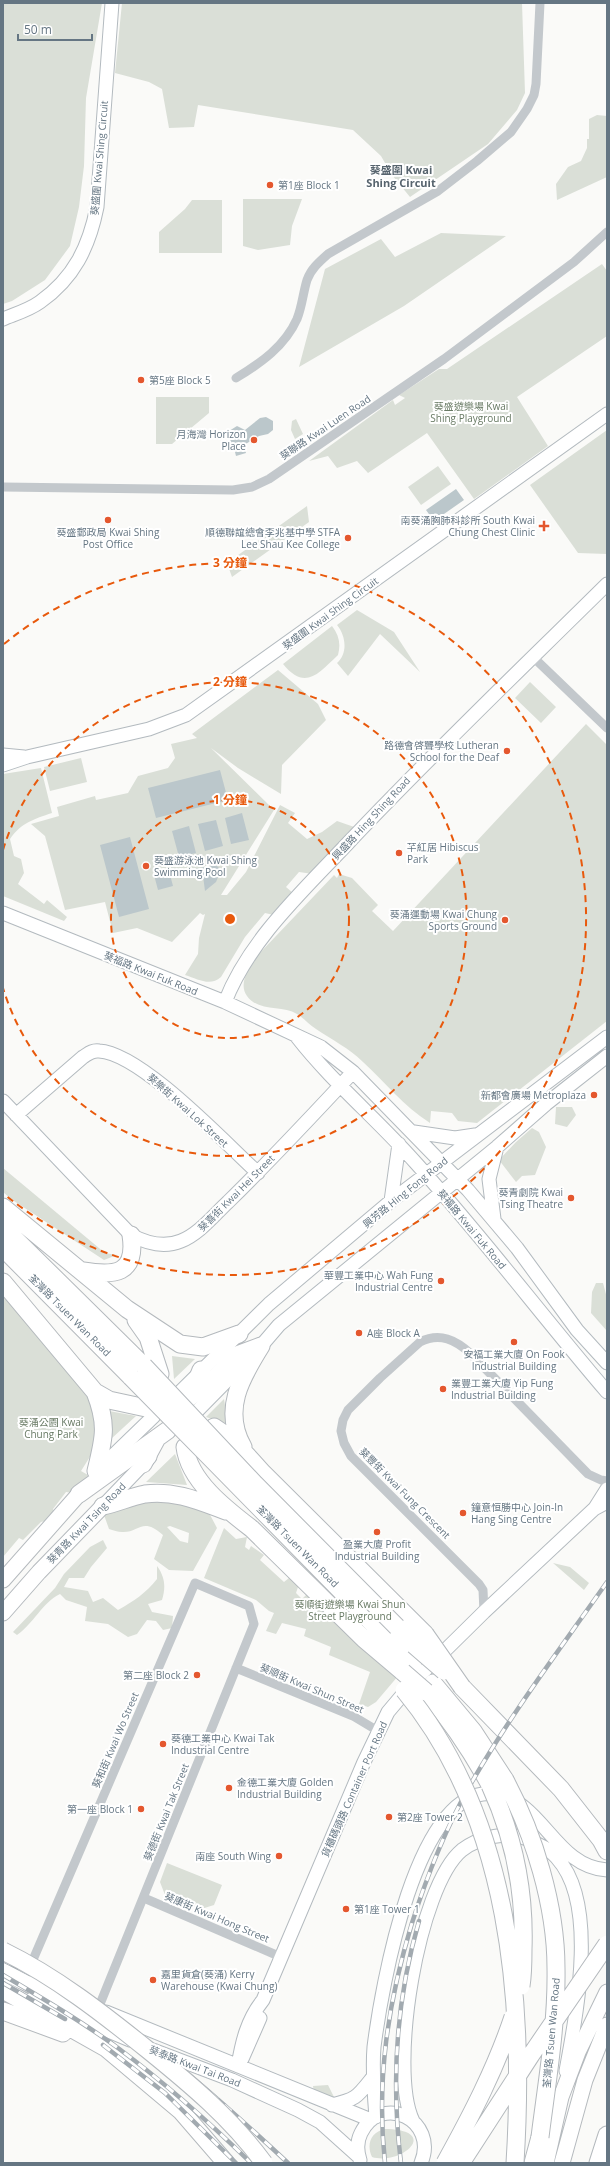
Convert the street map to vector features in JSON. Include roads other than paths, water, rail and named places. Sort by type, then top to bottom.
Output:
[{"type":"highway","points":[[3,1206],[127,1309],[172,1339],[188,1346],[203,1347],[239,1334]]},
{"type":"highway","name":"荃灣路 Tsuen Wan Road","points":[[3,1227],[119,1353],[413,1666],[433,1683],[473,1731],[505,1780],[521,1813],[544,1880],[552,1923],[556,1980],[551,2043],[540,2137],[534,2163]]},
{"type":"highway","points":[[83,1271],[103,1274],[120,1272],[129,1263],[131,1257],[133,1245],[131,1235]]},
{"type":"highway","name":"荃灣路 Tsuen Wan Road","points":[[3,1248],[119,1353],[255,1484],[414,1644],[462,1687],[561,1789],[601,1840],[607,1851]]},
{"type":"highway","points":[[3,1282],[95,1392],[102,1409],[105,1428],[96,1471]]},
{"type":"highway","points":[[127,1309],[148,1336],[160,1374]]},
{"type":"highway","points":[[201,1370],[188,1401],[217,1376],[237,1355],[261,1346]]},
{"type":"highway","points":[[245,1452],[238,1439],[234,1422],[236,1393],[242,1377],[261,1346]]},
{"type":"highway","points":[[95,1392],[160,1425]]},
{"type":"highway","points":[[143,1464],[160,1425]]},
{"type":"highway","points":[[79,1494],[160,1425]]},
{"type":"highway","points":[[214,1428],[227,1435],[245,1452],[262,1472],[286,1494],[425,1634],[462,1687]]},
{"type":"highway","points":[[185,1447],[187,1460],[196,1477],[233,1514],[252,1529],[364,1639],[426,1692],[448,1718],[475,1758],[490,1785],[503,1818],[514,1850],[522,1895],[524,1933],[522,1980],[515,2012],[503,2049],[472,2114],[445,2163]]},
{"type":"highway","points":[[103,1506],[145,1494],[164,1494],[185,1496],[233,1514]]},
{"type":"highway","points":[[364,1639],[420,1710],[441,1740],[473,1806],[490,1864],[507,1937],[514,1983],[518,2038],[519,2093],[515,2163]]},
{"type":"highway","points":[[413,1666],[426,1692]]},
{"type":"highway","points":[[461,2163],[530,2055],[607,1944]]},
{"type":"highway","points":[[3,1951],[85,1999],[119,2026],[201,2093],[246,2138],[264,2163]]},
{"type":"highway","points":[[3,1970],[119,2026]]},
{"type":"highway","points":[[3,1988],[106,2048],[182,2111],[226,2163]]},
{"type":"highway","points":[[3,2011],[106,2048]]},
{"type":"highway","points":[[598,2163],[607,2135]]},
{"type":"main road","name":"葵盛圍 Kwai Shing Circuit","points":[[3,319],[38,303],[59,286],[72,273],[92,232],[97,207],[112,3]]},
{"type":"main road","name":"葵盛圍 Kwai Shing Circuit","points":[[3,765],[149,729],[186,715],[607,414]]},
{"type":"main road","name":"興盛路 Hing Shing Road","points":[[225,1002],[242,965],[298,897],[418,769],[607,584]]},
{"type":"main road","name":"葵盛圍 Kwai Shing Circuit","points":[[3,755],[27,758]]},
{"type":"main road","name":"葵福路 Kwai Fuk Road","points":[[3,913],[225,1002],[321,1047],[353,1072],[414,1132],[457,1178],[494,1220],[577,1330],[607,1363]]},
{"type":"main road","name":"葵福路 Kwai Fuk Road","points":[[297,1037],[312,1056],[399,1144],[442,1192],[607,1392]]},
{"type":"main road","name":"興芳路 Hing Fong Road","points":[[201,1370],[269,1304],[391,1201],[607,1037]]},
{"type":"main road","name":"葵樂街 Kwai Lok Street","points":[[16,1115],[83,1057],[92,1051],[100,1051],[137,1066],[166,1088],[258,1173]]},
{"type":"main road","points":[[261,1346],[279,1325],[442,1192],[457,1178],[497,1147],[546,1104],[607,1056]]},
{"type":"main road","name":"葵喜街 Kwai Hei Street","points":[[3,1101],[131,1235],[154,1244],[171,1244],[182,1241],[196,1233],[258,1173],[353,1072]]},
{"type":"main road","points":[[414,1132],[455,1138],[477,1135]]},
{"type":"main road","points":[[391,1201],[399,1144]]},
{"type":"main road","points":[[494,1220],[489,1179],[497,1147]]},
{"type":"main road","points":[[3,1580],[79,1494],[96,1471],[160,1425]]},
{"type":"main road","name":"葵青路 Kwai Tsing Road","points":[[3,1613],[39,1572],[143,1464]]},
{"type":"main road","name":"貨櫃碼頭路 Container Port Road","points":[[232,2080],[238,2066],[242,2039],[255,2010],[263,2000],[378,1730],[388,1712],[415,1680],[484,1612],[594,1509],[607,1489]]},
{"type":"main road","name":"貨櫃碼頭路 Container Port Road","points":[[594,1509],[607,1502]]},
{"type":"main road","points":[[374,2118],[374,2047],[386,1976],[418,1864],[428,1844],[450,1812],[463,1802],[478,1794],[489,1793],[508,1797],[526,1810],[572,1858],[590,1867],[607,1870]]},
{"type":"main road","points":[[424,2160],[423,2134],[413,2121],[408,2110],[404,2088],[403,2050],[410,1988],[428,1916],[440,1880],[455,1857],[475,1843],[500,1836],[526,1838],[549,1850],[557,1857],[572,1882],[577,1904],[581,1938],[580,1993],[561,2097],[546,2163]]},
{"type":"main road","name":"葵泰路 Kwai Tai Road","points":[[3,1970],[26,1977],[98,2009],[332,2105],[374,2118]]},
{"type":"main road","name":"葵泰路 Kwai Tai Road","points":[[3,1988],[141,2045],[232,2080],[298,2110],[320,2122],[361,2161]]},
{"type":"main road","points":[[561,2097],[578,2052],[607,1992]]},
{"type":"main road","points":[[562,2163],[585,2080],[607,2025]]},
{"type":"main road","points":[[332,2105],[357,2097],[373,2077]]},
{"type":"main road","points":[[361,2161],[357,2147],[359,2136],[364,2127],[374,2118],[396,2113],[413,2121]]},
{"type":"street","points":[[236,378],[263,362],[292,329],[298,318],[307,279],[314,267],[328,254],[438,191],[511,132],[527,109],[534,95],[536,84],[540,3]]},
{"type":"street","name":"葵聯路 Kwai Luen Road","points":[[3,486],[228,490],[252,487],[269,478],[440,362],[574,262],[607,232]]},
{"type":"street","points":[[533,657],[606,725]]},
{"type":"street","name":"葵豐街 Kwai Fung Crescent","points":[[484,1612],[483,1590],[479,1584],[351,1456],[344,1443],[341,1431],[343,1420],[357,1399],[420,1342],[428,1338],[446,1338],[454,1341],[471,1354],[588,1474],[607,1481]]},
{"type":"street","name":"葵和街 Kwai Wo Street","points":[[26,1977],[95,1813],[195,1583],[249,1606],[254,1624]]},
{"type":"street","name":"葵德街 Kwai Tak Street","points":[[98,2009],[254,1624]]},
{"type":"street","name":"葵順街 Kwai Shun Street","points":[[236,1668],[353,1716],[378,1730]]},
{"type":"street","name":"葵康街 Kwai Hong Street","points":[[144,1898],[281,1957]]},
{"type":"railway","points":[[385,2163],[382,2102],[386,2042],[396,1982],[412,1923],[430,1871],[452,1820],[485,1760],[501,1734],[607,1582]]},
{"type":"railway","points":[[401,2163],[396,2102],[398,2041],[405,1981],[419,1921]]},
{"type":"railway","points":[[3,1952],[51,1979],[124,2024],[173,2061],[243,2121],[288,2163]]},
{"type":"railway","points":[[3,1960],[30,1974]]},
{"type":"railway","points":[[3,1975],[76,2019],[118,2048],[186,2103],[251,2163]]},
{"type":"railway","points":[[3,1983],[65,2019]]},
{"type":"railway","points":[[103,2045],[165,2093],[236,2163]]},
{"type":"place","name":"第1座 Block 1","points":[[270,185]]},
{"type":"place","name":"第5座 Block 5","points":[[141,380]]},
{"type":"place","name":"月海灣 Horizon Place","points":[[254,440]]},
{"type":"place","name":"葵盛郵政局 Kwai Shing Post Office","points":[[108,520]]},
{"type":"place","name":"南葵涌胸肺科診所 South Kwai Chung Chest Clinic","points":[[544,526]]},
{"type":"place","name":"順德聯誼總會李兆基中學 STFA Lee Shau Kee College","points":[[348,538]]},
{"type":"place","name":"路德會啓聾學校 Lutheran School for the Deaf","points":[[507,751]]},
{"type":"place","name":"芊紅居 Hibiscus Park","points":[[399,853]]},
{"type":"place","name":"葵盛游泳池 Kwai Shing Swimming Pool","points":[[146,866]]},
{"type":"place","name":"葵涌運動場 Kwai Chung Sports Ground","points":[[505,920]]},
{"type":"place","name":"新都會廣場 Metroplaza","points":[[594,1095]]},
{"type":"place","name":"葵青劇院 Kwai Tsing Theatre","points":[[571,1198]]},
{"type":"place","name":"華豐工業中心 Wah Fung Industrial Centre","points":[[441,1281]]},
{"type":"place","name":"A座 Block A","points":[[359,1333]]},
{"type":"place","name":"安福工業大廈 On Fook Industrial Building","points":[[514,1342]]},
{"type":"place","name":"業豐工業大廈 Yip Fung Industrial Building","points":[[443,1389]]},
{"type":"place","name":"鐘意恒勝中心 Join-In Hang Sing Centre","points":[[463,1513]]},
{"type":"place","name":"盈業大廈 Profit Industrial Building","points":[[377,1532]]},
{"type":"place","name":"第二座 Block 2","points":[[197,1675]]},
{"type":"place","name":"葵德工業中心 Kwai Tak Industrial Centre","points":[[163,1744]]},
{"type":"place","name":"金德工業大廈 Golden Industrial Building","points":[[229,1788]]},
{"type":"place","name":"第一座 Block 1","points":[[141,1809]]},
{"type":"place","name":"第2座 Tower 2","points":[[389,1817]]},
{"type":"place","name":"南座 South Wing","points":[[279,1856]]},
{"type":"place","name":"第1座 Tower 1","points":[[346,1909]]},
{"type":"place","name":"嘉里貨倉(葵涌) Kerry Warehouse (Kwai Chung)","points":[[153,1980]]},
{"type":"district","name":"葵盛圍 Kwai Shing Circuit","points":[[401,176]]},
{"type":"park label","name":"葵盛遊樂場 Kwai Shing Playground","points":[[471,412]]},
{"type":"park label","name":"葵涌公園 Kwai Chung Park","points":[[51,1428]]},
{"type":"park label","name":"葵順街遊樂場 Kwai Shun Street Playground","points":[[350,1610]]}]
